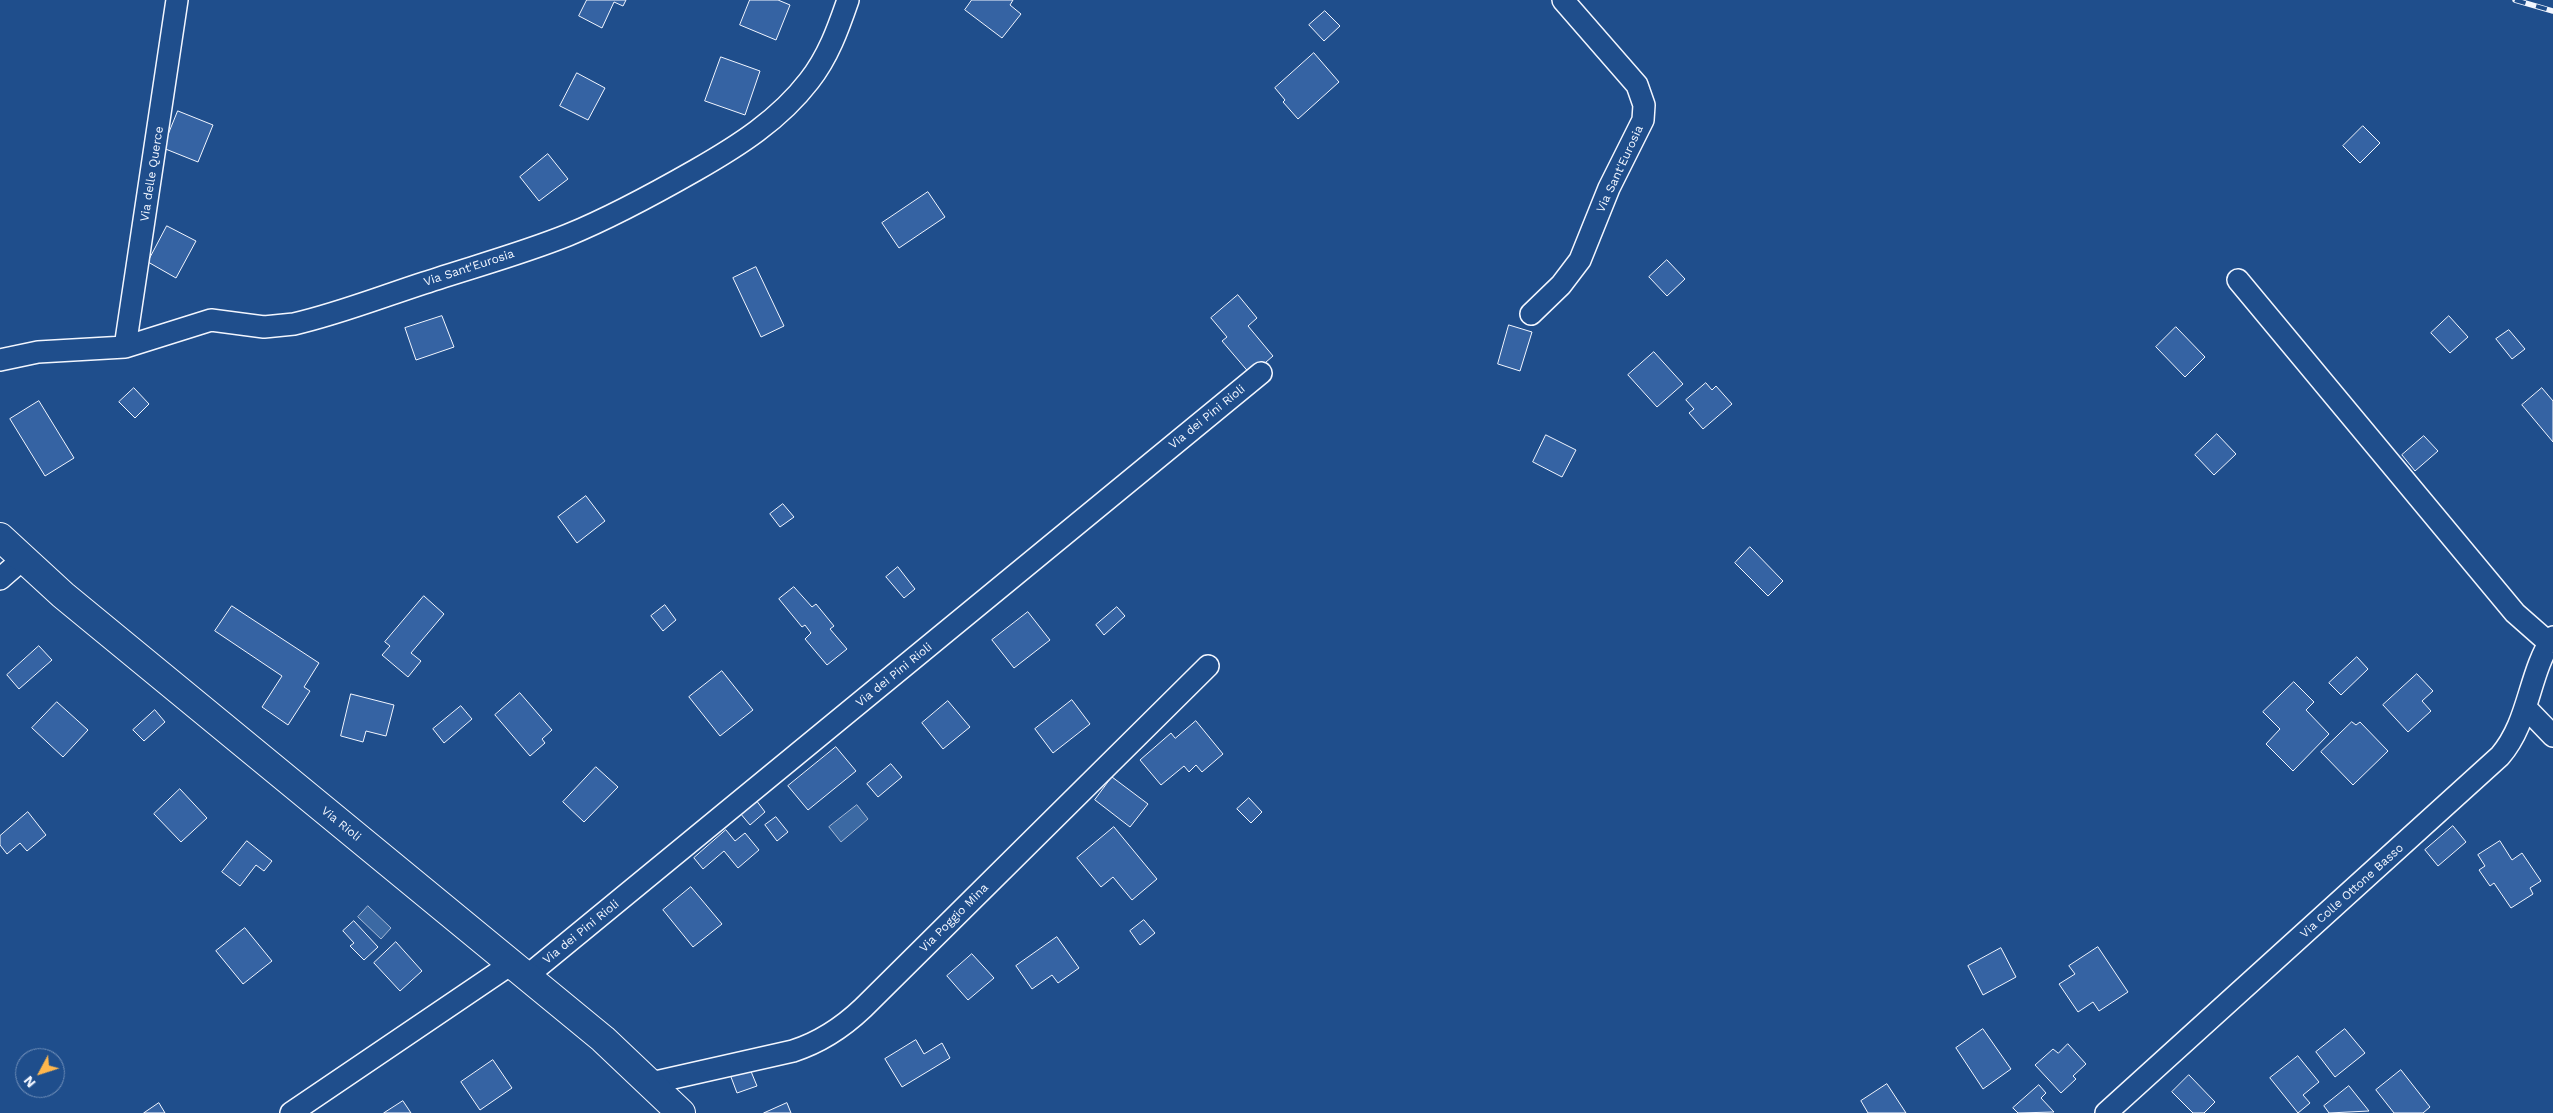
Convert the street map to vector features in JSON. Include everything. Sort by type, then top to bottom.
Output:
[{"type":"main road","name":"Via Rioli","points":[[0,537],[23,560],[611,1046],[681,1113]]},
{"type":"street","name":"Via delle Querce","points":[[125,347],[177,0]]},
{"type":"street","name":"Via Sant'Eurosia","points":[[0,360],[38,352],[125,347],[211,320],[270,327],[300,323],[545,243],[612,215],[734,148],[784,108],[809,81],[822,62],[834,38],[848,0]]},
{"type":"street","name":"Via Sant'Eurosia","points":[[1532,314],[1561,285],[1580,260],[1609,188],[1639,130],[1644,112],[1642,97],[1637,85],[1564,0]]},
{"type":"street","points":[[2238,280],[2515,613],[2551,640]]},
{"type":"street","name":"Via dei Pini Rioli","points":[[291,1113],[519,970],[1261,373]]},
{"type":"street","points":[[0,579],[23,560]]},
{"type":"street","name":"Via Colle Ottone Basso","points":[[2106,1113],[2495,761],[2517,733],[2540,663],[2551,640]]},
{"type":"street","name":"Via Poggio Mina","points":[[651,1084],[793,1051],[815,1043],[839,1029],[864,1008],[1208,666]]},
{"type":"street","points":[[2526,708],[2553,736]]},
{"type":"water","points":[[857,805],[868,819],[841,842],[829,827]]},
{"type":"water","points":[[368,906],[391,928],[381,939],[358,917]]},
{"type":"building","points":[[587,0],[626,0],[623,6],[614,2],[602,28],[579,16]]},
{"type":"building","points":[[750,0],[778,0],[790,5],[776,40],[740,25]]},
{"type":"building","points":[[972,0],[1013,0],[1010,5],[1021,14],[1002,38],[965,10]]},
{"type":"building","points":[[1325,11],[1340,26],[1324,41],[1309,25]]},
{"type":"building","points":[[1314,53],[1339,82],[1298,119],[1283,102],[1285,100],[1275,88]]},
{"type":"building","points":[[721,57],[760,71],[745,115],[705,101]]},
{"type":"building","points":[[577,73],[605,88],[588,120],[560,106]]},
{"type":"building","points":[[178,111],[213,125],[198,162],[163,148]]},
{"type":"building","points":[[2363,126],[2380,143],[2360,163],[2343,146]]},
{"type":"building","points":[[548,154],[568,179],[539,201],[520,177]]},
{"type":"building","points":[[928,192],[945,217],[899,248],[882,223]]},
{"type":"building","points":[[167,226],[196,241],[176,278],[148,262]]},
{"type":"building","points":[[1667,260],[1685,279],[1667,296],[1649,277]]},
{"type":"building","points":[[756,267],[784,326],[761,337],[733,278]]},
{"type":"building","points":[[1238,295],[1257,318],[1248,326],[1273,356],[1251,375],[1222,341],[1227,337],[1211,318]]},
{"type":"building","points":[[442,316],[454,347],[416,360],[405,328]]},
{"type":"building","points":[[2449,316],[2468,337],[2450,353],[2431,333]]},
{"type":"building","points":[[1509,325],[1532,332],[1520,371],[1498,364]]},
{"type":"building","points":[[2176,327],[2205,357],[2185,377],[2156,347]]},
{"type":"building","points":[[2509,330],[2525,349],[2512,359],[2496,339]]},
{"type":"building","points":[[1654,352],[1683,384],[1657,407],[1628,375]]},
{"type":"building","points":[[1706,383],[1712,390],[1716,386],[1732,404],[1703,429],[1689,413],[1694,409],[1686,400]]},
{"type":"building","points":[[134,388],[149,404],[135,418],[119,402]]},
{"type":"building","points":[[2542,388],[2553,401],[2553,442],[2522,405]]},
{"type":"building","points":[[39,401],[74,458],[45,476],[10,419]]},
{"type":"building","points":[[2217,434],[2236,454],[2214,475],[2195,455]]},
{"type":"building","points":[[1546,435],[1576,450],[1562,477],[1533,462]]},
{"type":"building","points":[[2424,436],[2438,451],[2415,471],[2402,455]]},
{"type":"building","points":[[586,496],[605,521],[577,543],[558,517]]},
{"type":"building","points":[[783,504],[794,517],[780,527],[770,514]]},
{"type":"building","points":[[1750,547],[1783,581],[1768,596],[1735,563]]},
{"type":"building","points":[[898,567],[915,589],[904,598],[886,577]]},
{"type":"building","points":[[794,587],[812,607],[816,604],[834,626],[830,629],[847,649],[827,665],[805,639],[811,633],[805,625],[802,627],[779,599]]},
{"type":"building","points":[[424,596],[444,614],[411,653],[421,661],[408,677],[382,655],[390,646],[385,642]]},
{"type":"building","points":[[665,605],[676,620],[663,631],[651,616]]},
{"type":"building","points":[[232,606],[319,663],[304,687],[310,691],[288,725],[262,707],[282,676],[215,631]]},
{"type":"building","points":[[1117,607],[1125,616],[1104,635],[1096,625]]},
{"type":"building","points":[[1028,612],[1050,640],[1014,668],[992,640]]},
{"type":"building","points":[[39,646],[52,660],[19,689],[7,675]]},
{"type":"building","points":[[2357,657],[2368,669],[2341,695],[2329,683]]},
{"type":"building","points":[[722,671],[753,710],[720,736],[689,697]]},
{"type":"building","points":[[2417,674],[2433,691],[2422,701],[2431,711],[2408,732],[2383,705]]},
{"type":"building","points":[[2294,682],[2314,702],[2306,710],[2329,734],[2293,771],[2266,744],[2280,729],[2263,712]]},
{"type":"building","points":[[520,693],[552,730],[542,739],[545,743],[530,756],[495,715]]},
{"type":"building","points":[[351,694],[394,705],[386,736],[366,731],[363,742],[341,736]]},
{"type":"building","points":[[1072,700],[1090,724],[1053,753],[1035,729]]},
{"type":"building","points":[[948,701],[970,727],[943,749],[922,723]]},
{"type":"building","points":[[57,702],[88,730],[63,757],[32,728]]},
{"type":"building","points":[[461,706],[472,719],[444,743],[433,729]]},
{"type":"building","points":[[155,710],[165,722],[144,741],[133,730]]},
{"type":"building","points":[[1196,721],[1223,754],[1202,772],[1196,765],[1189,772],[1184,766],[1161,785],[1140,760],[1171,733],[1175,738]]},
{"type":"building","points":[[2352,722],[2356,725],[2360,722],[2388,751],[2353,785],[2321,752]]},
{"type":"building","points":[[836,747],[856,771],[808,810],[788,786]]},
{"type":"building","points":[[891,764],[902,777],[878,797],[867,784]]},
{"type":"building","points":[[596,767],[618,787],[584,822],[563,802]]},
{"type":"building","points":[[1112,777],[1148,804],[1130,827],[1095,800]]},
{"type":"building","points":[[180,789],[207,818],[181,842],[154,814]]},
{"type":"building","points":[[1249,798],[1262,812],[1251,823],[1237,809]]},
{"type":"building","points":[[756,800],[765,812],[750,825],[740,813]]},
{"type":"building","points":[[28,812],[46,835],[27,851],[20,843],[7,854],[0,845],[0,836]]},
{"type":"building","points":[[776,817],[788,832],[777,841],[765,825]]},
{"type":"building","points":[[2453,826],[2466,842],[2438,866],[2425,850]]},
{"type":"building","points":[[1114,827],[1157,879],[1132,900],[1113,877],[1101,887],[1077,858]]},
{"type":"building","points":[[726,830],[735,841],[745,833],[759,850],[738,868],[724,851],[703,869],[694,858]]},
{"type":"building","points":[[247,841],[272,861],[264,871],[256,865],[240,886],[222,872]]},
{"type":"building","points":[[2500,841],[2512,860],[2522,853],[2541,881],[2530,888],[2533,894],[2511,908],[2494,883],[2490,886],[2479,870],[2485,866],[2478,855]]},
{"type":"building","points":[[691,887],[722,924],[693,947],[663,910]]},
{"type":"building","points":[[1144,920],[1155,933],[1140,945],[1130,931]]},
{"type":"building","points":[[354,921],[378,947],[364,960],[350,946],[354,943],[343,931]]},
{"type":"building","points":[[245,928],[272,961],[243,984],[216,951]]},
{"type":"building","points":[[1057,937],[1079,968],[1058,983],[1052,975],[1032,989],[1016,966]]},
{"type":"building","points":[[396,942],[422,971],[400,991],[374,963]]},
{"type":"building","points":[[2098,947],[2128,992],[2099,1011],[2093,1002],[2078,1012],[2059,984],[2075,974],[2069,966]]},
{"type":"building","points":[[2001,948],[2016,977],[1983,995],[1968,966]]},
{"type":"building","points":[[972,954],[994,978],[968,1000],[947,976]]},
{"type":"building","points":[[1983,1029],[2011,1069],[1983,1089],[1956,1048]]},
{"type":"building","points":[[2345,1029],[2365,1053],[2335,1077],[2316,1052]]},
{"type":"building","points":[[916,1040],[924,1054],[942,1043],[950,1058],[902,1087],[885,1059]]},
{"type":"building","points":[[2068,1044],[2086,1064],[2073,1076],[2076,1079],[2061,1093],[2035,1065],[2053,1049],[2058,1053]]},
{"type":"building","points":[[2298,1056],[2319,1082],[2303,1095],[2310,1103],[2298,1113],[2270,1078]]},
{"type":"building","points":[[493,1060],[512,1088],[480,1110],[461,1082]]},
{"type":"building","points":[[750,1069],[757,1086],[737,1093],[731,1077]]},
{"type":"building","points":[[2401,1070],[2430,1107],[2423,1113],[2394,1113],[2376,1090]]},
{"type":"building","points":[[2189,1075],[2215,1102],[2204,1113],[2193,1113],[2172,1092]]},
{"type":"building","points":[[1887,1084],[1906,1113],[1868,1113],[1861,1101]]},
{"type":"building","points":[[2039,1085],[2046,1093],[2041,1098],[2054,1112],[2018,1113],[2013,1108]]},
{"type":"building","points":[[2349,1086],[2369,1111],[2329,1113],[2324,1106]]},
{"type":"building","points":[[403,1101],[411,1113],[384,1113]]},
{"type":"building","points":[[159,1103],[165,1113],[144,1113]]},
{"type":"building","points":[[787,1103],[791,1113],[764,1113]]},
{"type":"railway","points":[[2515,0],[2553,11]]}]
